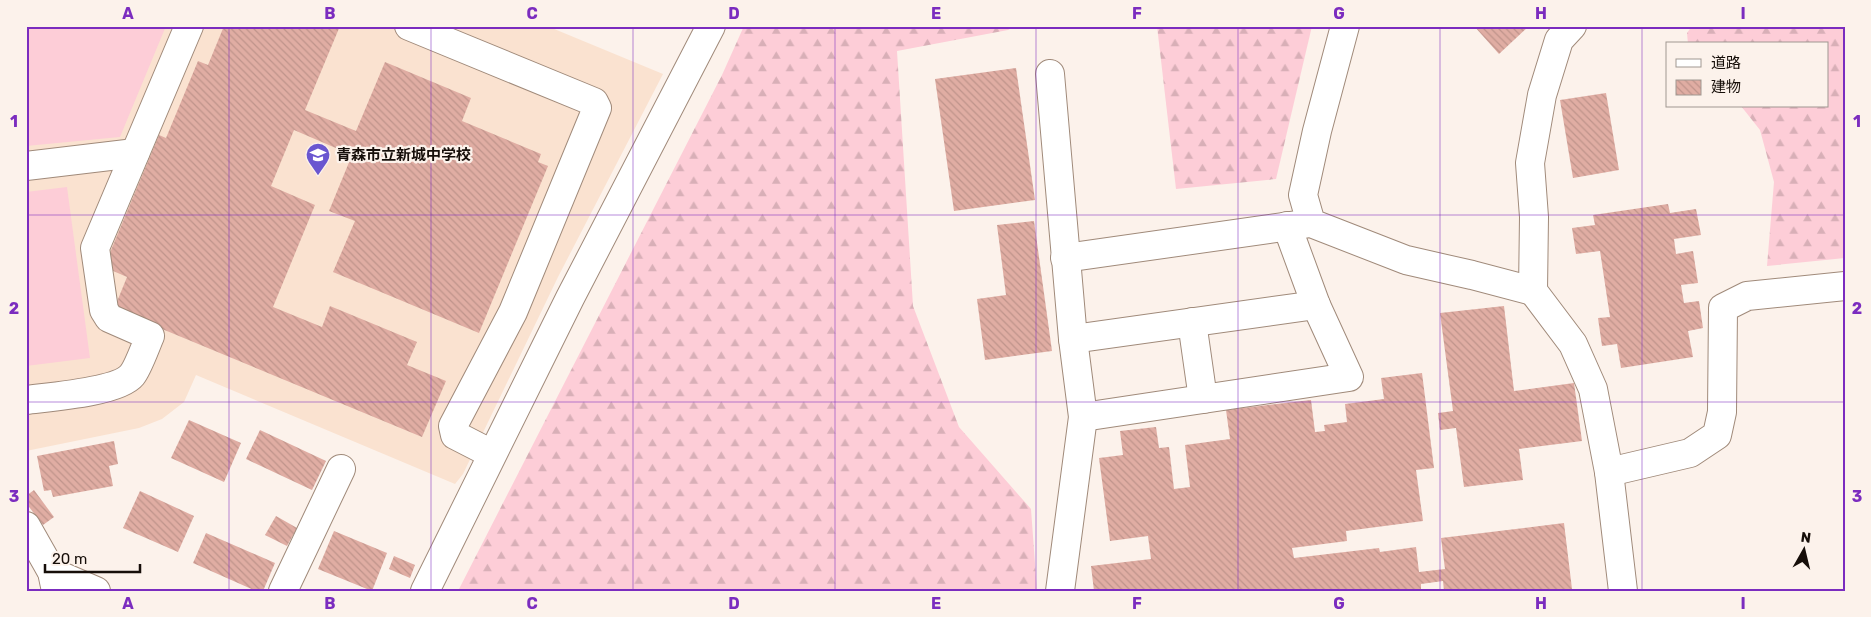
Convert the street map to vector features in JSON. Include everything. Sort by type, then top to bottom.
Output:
[{"type":"street","points":[[26,400],[95,390],[118,383],[132,376],[150,336],[109,318],[104,310],[95,248],[189,26]]},
{"type":"street","points":[[409,26],[594,102],[597,108],[513,312],[453,426],[455,435],[492,454]]},
{"type":"street","points":[[425,591],[566,307],[711,26]]},
{"type":"street","points":[[1083,417],[1349,377],[1316,305],[1299,224],[1303,195],[1318,130],[1345,26]]},
{"type":"street","points":[[1572,26],[1559,40],[1542,95],[1530,163],[1534,217],[1533,291],[1573,344],[1593,389],[1610,472],[1623,591]]},
{"type":"street","points":[[1050,74],[1073,339],[1083,417],[1060,591]]},
{"type":"street","points":[[26,166],[135,153]]},
{"type":"street","points":[[1066,258],[1299,224],[1406,260],[1533,291]]},
{"type":"street","points":[[1610,472],[1690,453],[1718,435],[1722,412],[1723,308],[1747,296],[1845,286]]},
{"type":"street","points":[[1073,339],[1316,305]]},
{"type":"street","points":[[1192,322],[1203,399]]},
{"type":"street","points":[[283,591],[341,468]]},
{"type":"street","points":[[26,526],[54,582],[96,591]]},
{"type":"shaded area","name":"青森市立新城中学校","points":[[26,26],[547,26],[663,74],[558,277],[463,474],[455,484],[196,375],[184,402],[162,419],[139,428],[26,451]]},
{"type":"green space","points":[[26,26],[166,26],[120,137],[26,146]]},
{"type":"green space","points":[[744,26],[1016,26],[1008,30],[897,51],[913,306],[959,427],[1031,509],[1037,591],[458,591],[722,75]]},
{"type":"green space","points":[[1157,26],[1312,26],[1276,179],[1176,189]]},
{"type":"green space","points":[[1692,26],[1845,26],[1845,258],[1767,266],[1774,182],[1760,130],[1743,108],[1828,108],[1828,42],[1688,42],[1687,33]]},
{"type":"green space","points":[[67,187],[90,358],[26,366],[26,192]]},
{"type":"building","points":[[224,26],[340,26],[305,110],[356,131],[385,62],[471,98],[462,121],[541,154],[538,162],[548,166],[479,333],[333,272],[355,221],[329,211],[352,155],[294,130],[271,186],[315,205],[273,307],[322,327],[330,306],[417,342],[407,365],[446,381],[422,437],[114,309],[127,277],[104,267],[159,135],[166,138],[198,61],[208,65]]},
{"type":"building","points":[[1474,26],[1529,26],[1499,54]]},
{"type":"building","points":[[1016,68],[1035,200],[954,211],[935,79]]},
{"type":"building","points":[[1606,93],[1619,170],[1573,178],[1560,100]]},
{"type":"building","points":[[1668,204],[1670,213],[1696,209],[1701,235],[1674,239],[1676,254],[1693,251],[1698,283],[1681,285],[1684,303],[1699,301],[1703,328],[1688,331],[1693,357],[1621,368],[1617,344],[1602,346],[1598,318],[1610,317],[1600,251],[1576,254],[1572,228],[1595,225],[1593,215]]},
{"type":"building","points":[[1034,221],[1052,351],[985,360],[977,299],[1006,295],[997,225]]},
{"type":"building","points":[[1504,306],[1514,391],[1574,383],[1582,441],[1519,449],[1523,480],[1464,487],[1456,428],[1440,430],[1438,413],[1453,411],[1440,313]]},
{"type":"building","points":[[1422,373],[1434,468],[1416,470],[1423,521],[1346,531],[1347,541],[1292,548],[1294,558],[1379,548],[1380,552],[1416,547],[1419,572],[1445,569],[1441,538],[1564,523],[1572,589],[1559,591],[1444,591],[1443,581],[1421,584],[1421,591],[1094,591],[1091,566],[1151,559],[1148,536],[1110,541],[1099,458],[1123,455],[1120,431],[1156,427],[1159,448],[1169,447],[1174,489],[1190,487],[1185,445],[1230,439],[1226,410],[1311,400],[1315,432],[1325,431],[1324,425],[1347,422],[1345,404],[1384,399],[1381,378]]},
{"type":"building","points":[[189,420],[241,443],[224,482],[171,458]]},
{"type":"building","points":[[260,430],[326,461],[312,490],[246,459]]},
{"type":"building","points":[[114,441],[118,464],[109,466],[113,486],[53,497],[51,490],[44,491],[37,456]]},
{"type":"building","points":[[34,490],[54,517],[43,525],[26,503],[26,496]]},
{"type":"building","points":[[140,491],[194,516],[178,552],[123,528]]},
{"type":"building","points":[[276,516],[297,528],[287,546],[265,535]]},
{"type":"building","points":[[334,531],[387,553],[372,591],[318,569]]},
{"type":"building","points":[[206,533],[275,563],[263,591],[256,591],[193,563]]},
{"type":"building","points":[[394,556],[415,565],[410,578],[389,569]]},
{"type":"place","name":"青森市立新城中学校","points":[[318,176]]}]
